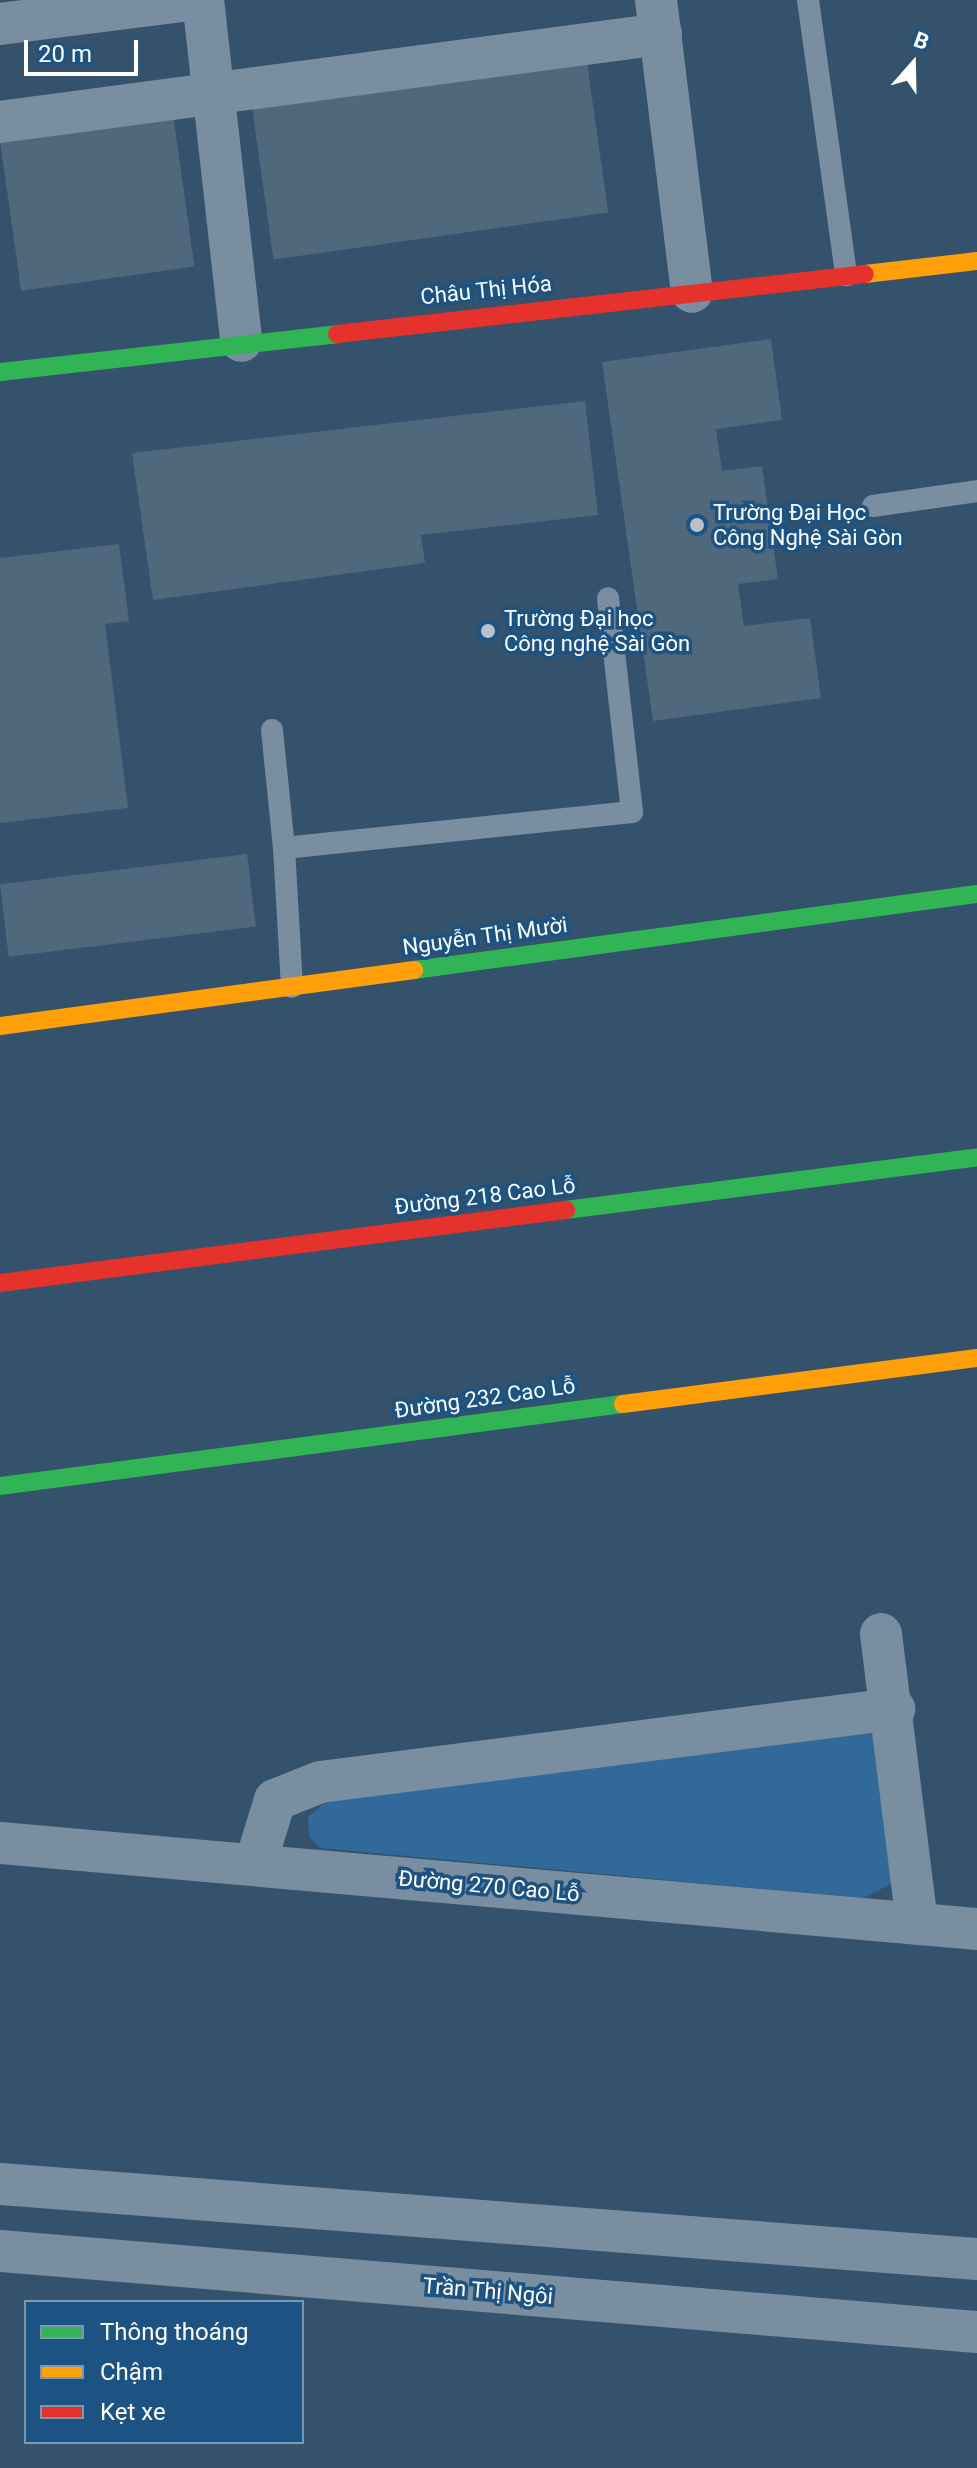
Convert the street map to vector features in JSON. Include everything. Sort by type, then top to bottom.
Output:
[{"type":"street","points":[[0,24],[190,0]]},
{"type":"street","points":[[203,0],[241,341]]},
{"type":"street","points":[[0,122],[214,93],[658,17],[692,292]]},
{"type":"street","name":"Châu Thị Hóa","points":[[0,372],[241,341],[977,261]]},
{"type":"street","name":"Nguyễn Thị Mười","points":[[0,1026],[977,894]]},
{"type":"street","name":"Đường 218 Cao Lỗ","points":[[0,1283],[977,1157]]},
{"type":"street","name":"Đường 232 Cao Lỗ","points":[[0,1486],[977,1358]]},
{"type":"street","points":[[881,1634],[894,1709],[917,1924]]},
{"type":"street","points":[[255,1865],[275,1800],[320,1782],[894,1709]]},
{"type":"street","name":"Đường 270 Cao Lỗ","points":[[0,1843],[977,1929]]},
{"type":"street","points":[[0,2184],[977,2259]]},
{"type":"street","name":"Trần Thị Ngôi","points":[[0,2251],[977,2332]]},
{"type":"lane","points":[[808,0],[846,275]]},
{"type":"lane","points":[[873,506],[977,491]]},
{"type":"lane","points":[[284,848],[632,812],[608,598]]},
{"type":"lane","points":[[272,730],[284,848],[292,987]]},
{"type":"shaded area","points":[[880,1723],[901,1879],[863,1898],[320,1848],[309,1836],[308,1817],[327,1801]]},
{"type":"building","points":[[587,62],[608,213],[273,260],[252,109]]},
{"type":"building","points":[[173,114],[194,267],[21,291],[0,138]]},
{"type":"building","name":"Trường Đại Học Công Nghệ Sài Gòn","points":[[771,339],[782,420],[716,429],[722,471],[762,466],[778,579],[738,584],[744,626],[810,618],[821,698],[653,721],[602,362]]},
{"type":"building","points":[[585,401],[598,515],[421,535],[425,563],[153,600],[132,453]]},
{"type":"building","points":[[119,544],[129,621],[105,624],[128,808],[0,823],[0,558]]},
{"type":"building","points":[[247,854],[256,926],[9,957],[0,884]]},
{"type":"traffic: fast","points":[[0,372],[337,334]]},
{"type":"traffic: fast","points":[[414,970],[977,894]]},
{"type":"traffic: fast","points":[[566,1210],[977,1157]]},
{"type":"traffic: fast","points":[[0,1486],[623,1404]]},
{"type":"traffic: slow","points":[[865,274],[977,261]]},
{"type":"traffic: slow","points":[[0,1026],[414,970]]},
{"type":"traffic: slow","points":[[623,1404],[977,1358]]},
{"type":"traffic: jam","points":[[337,334],[865,274]]},
{"type":"traffic: jam","points":[[0,1283],[566,1210]]},
{"type":"place","name":"Trường Đại Học Công Nghệ Sài Gòn","points":[[697,525]]},
{"type":"place","name":"Trường Đại học Công nghệ Sài Gòn","points":[[488,631]]}]
